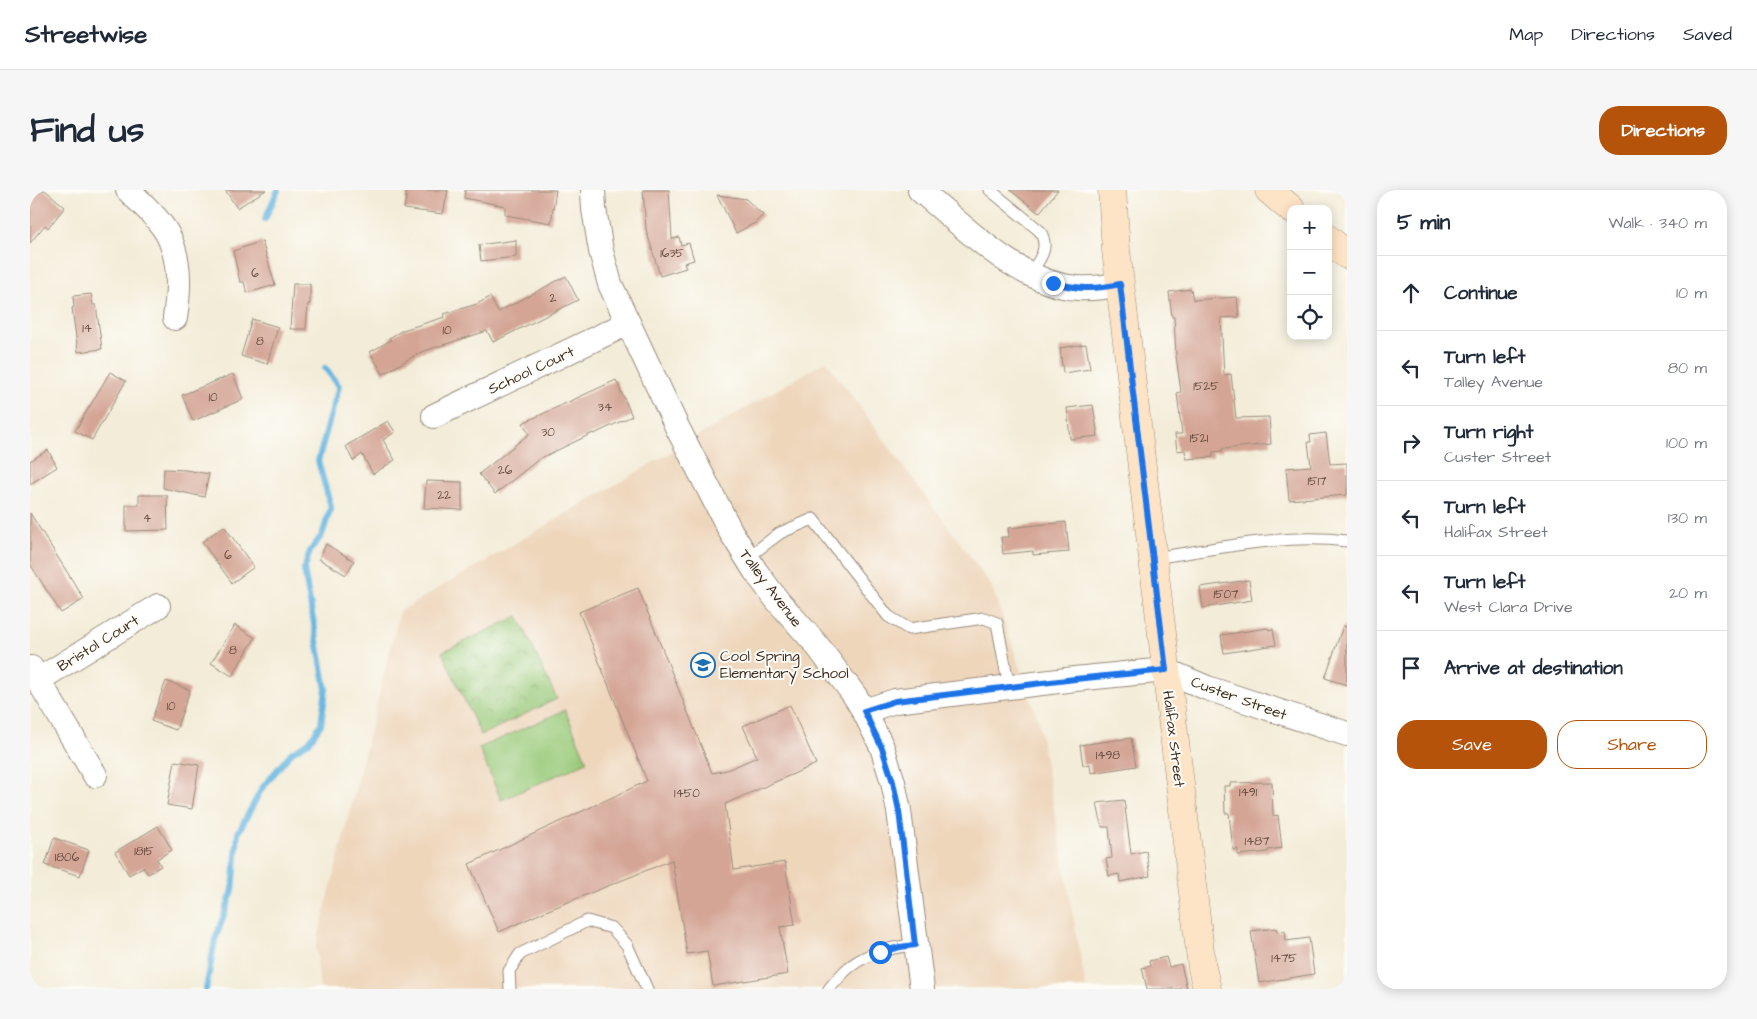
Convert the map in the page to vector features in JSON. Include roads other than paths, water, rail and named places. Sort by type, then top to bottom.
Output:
[{"type":"main road","points":[[1269,190],[1287,206]]},
{"type":"main road","name":"Halifax Street","points":[[1113,199],[1120,284],[1202,968],[1207,989]]},
{"type":"main road","points":[[1332,242],[1347,255]]},
{"type":"street","points":[[128,190],[149,211],[168,235],[172,245],[178,269],[179,294],[175,318]]},
{"type":"street","name":"Talley Avenue","points":[[593,190],[601,251],[610,284],[677,427],[731,532],[777,600],[816,644],[855,696],[882,748],[893,782],[899,811],[922,989]]},
{"type":"street","points":[[920,190],[1003,258],[1030,275],[1076,288],[1098,289],[1120,284]]},
{"type":"street","name":"School Court","points":[[434,416],[628,324]]},
{"type":"street","name":"Bristol Court","points":[[34,674],[158,606]]},
{"type":"street","name":"Custer Street","points":[[864,711],[895,701],[1166,670],[1207,688],[1347,734]]},
{"type":"street","points":[[34,674],[95,774]]},
{"type":"lane","points":[[990,190],[1040,231],[1045,239],[1045,249],[1030,275]]},
{"type":"lane","points":[[747,558],[780,534],[813,519],[888,616],[909,629],[984,618],[997,623],[1009,687]]},
{"type":"lane","points":[[1153,558],[1288,538],[1323,538],[1347,541]]},
{"type":"lane","points":[[510,989],[509,971],[520,954],[588,922],[612,928],[627,945],[647,989]]},
{"type":"lane","points":[[829,989],[846,970],[857,962],[880,952],[915,945]]},
{"type":"waterway","points":[[265,219],[278,190]]},
{"type":"waterway","points":[[206,989],[215,940],[233,890],[238,833],[262,788],[292,752],[309,742],[321,724],[326,689],[304,570],[310,551],[322,535],[331,507],[318,461],[339,386],[325,368]]},
{"type":"place","name":"Cool Spring Elementary School","points":[[703,665]]}]
